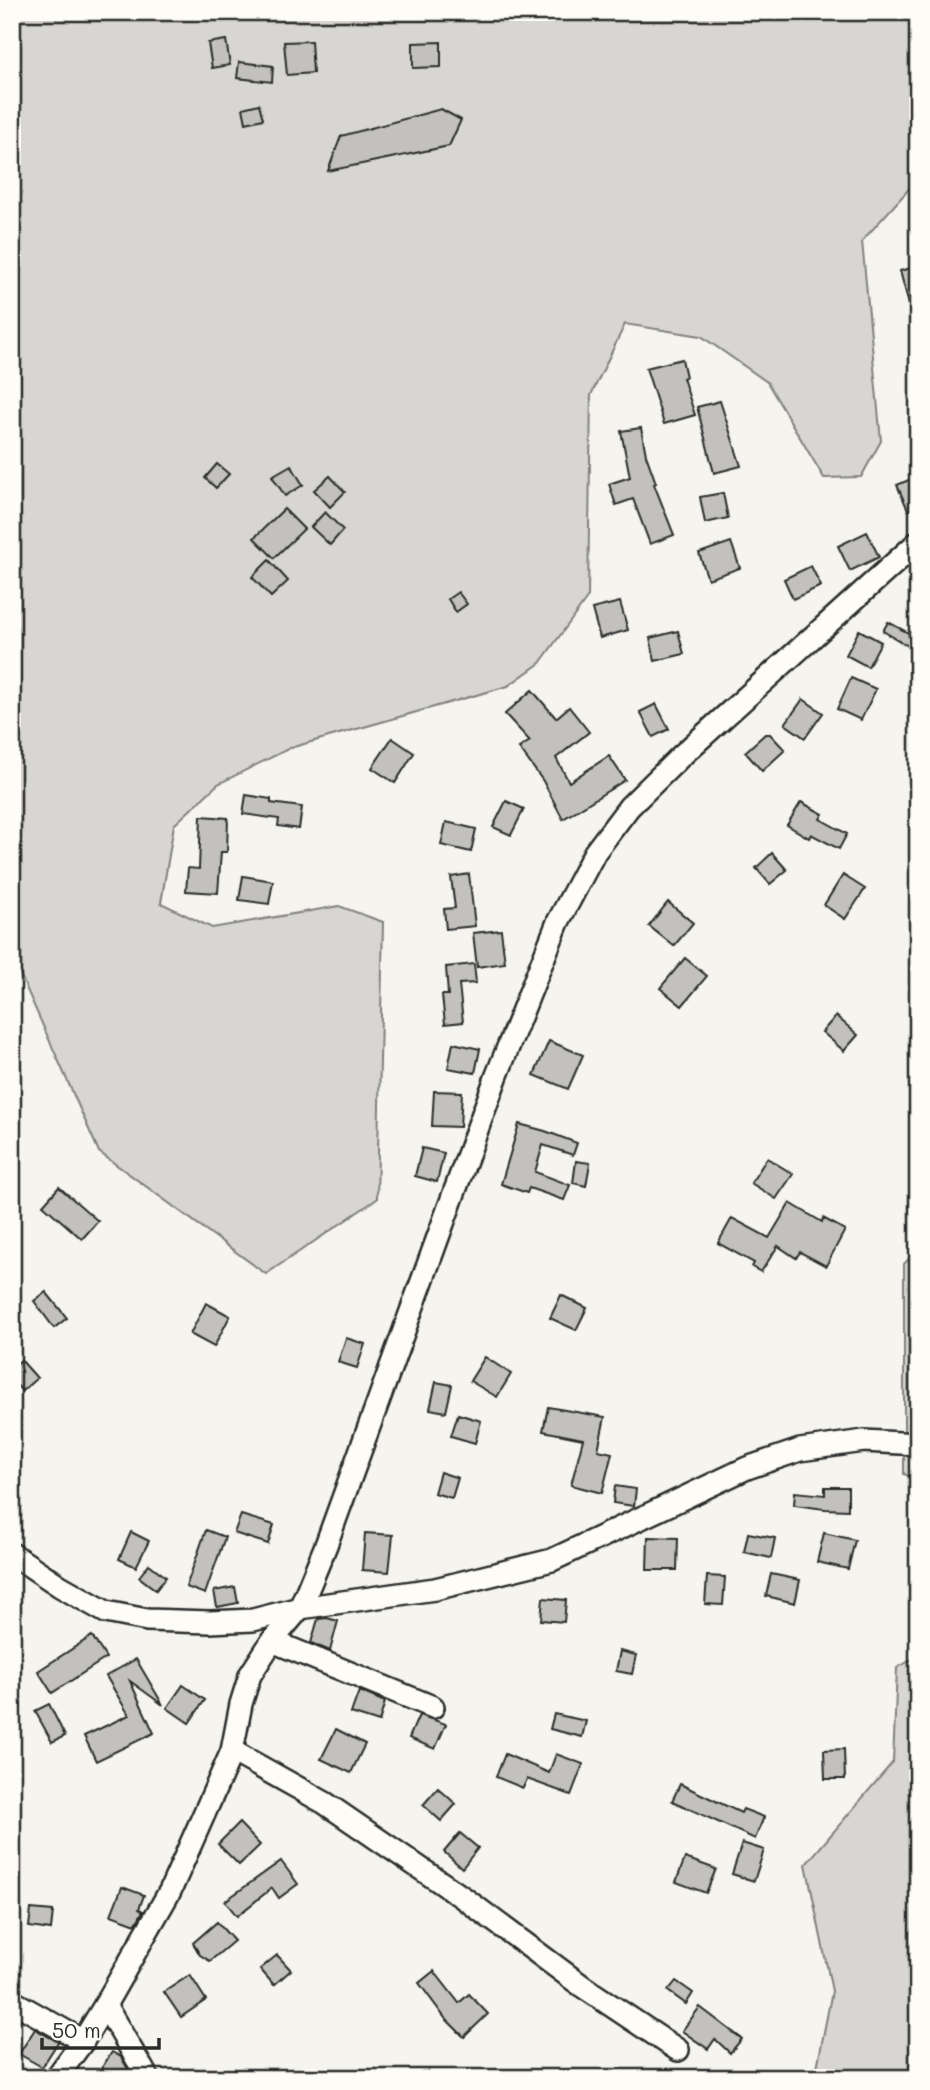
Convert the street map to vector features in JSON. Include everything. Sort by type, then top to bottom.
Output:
[{"type":"street","points":[[56,2078],[105,2005],[170,1891],[232,1751],[250,1675],[272,1642],[300,1608],[326,1545],[497,1075],[558,922],[595,852],[629,807],[681,756],[918,542]]},
{"type":"street","points":[[12,1554],[51,1581],[106,1612],[147,1620],[253,1620],[300,1608],[435,1589],[552,1560],[747,1468],[800,1450],[864,1440],[918,1444]]},
{"type":"street","points":[[272,1642],[433,1707]]},
{"type":"street","points":[[232,1751],[325,1803],[465,1899],[582,1986],[678,2050]]},
{"type":"street","points":[[12,2001],[83,2041]]},
{"type":"street","points":[[105,2005],[148,2078]]},
{"type":"shaded area","points":[[12,12],[918,12],[918,179],[862,241],[881,441],[861,477],[824,478],[767,382],[701,336],[625,324],[591,395],[588,597],[540,663],[508,686],[290,748],[218,784],[174,825],[161,903],[212,928],[339,906],[383,922],[377,1199],[266,1274],[99,1152],[12,956]]},
{"type":"shaded area","points":[[918,1249],[918,1480],[904,1474],[904,1264]]},
{"type":"shaded area","points":[[918,1656],[918,2078],[815,2078],[832,1991],[806,1864],[893,1762],[897,1668]]},
{"type":"building","points":[[226,40],[230,65],[212,68],[208,43]]},
{"type":"building","points":[[311,41],[313,73],[287,75],[284,42]]},
{"type":"building","points":[[441,42],[441,67],[413,68],[413,43]]},
{"type":"building","points":[[239,62],[273,66],[272,82],[237,78]]},
{"type":"building","points":[[259,104],[263,119],[246,123],[243,108]]},
{"type":"building","points":[[441,109],[461,120],[449,146],[328,171],[341,136]]},
{"type":"building","points":[[918,266],[918,323],[914,323],[900,271]]},
{"type":"building","points":[[682,359],[686,377],[683,378],[695,415],[664,424],[646,368]]},
{"type":"building","points":[[720,401],[741,466],[714,473],[697,407]]},
{"type":"building","points":[[641,428],[646,455],[656,483],[654,484],[674,535],[650,544],[633,499],[616,505],[609,484],[630,477],[621,431]]},
{"type":"building","points":[[217,464],[229,474],[216,488],[205,478]]},
{"type":"building","points":[[291,465],[303,485],[285,496],[272,476]]},
{"type":"building","points":[[330,476],[345,492],[330,507],[314,490]]},
{"type":"building","points":[[918,476],[918,506],[908,510],[897,485]]},
{"type":"building","points":[[723,493],[728,518],[705,523],[700,497]]},
{"type":"building","points":[[284,509],[304,529],[274,558],[254,538]]},
{"type":"building","points":[[325,512],[343,530],[330,545],[311,527]]},
{"type":"building","points":[[867,532],[879,557],[850,571],[838,546]]},
{"type":"building","points":[[731,542],[740,568],[708,579],[699,553]]},
{"type":"building","points":[[269,560],[288,581],[271,597],[252,577]]},
{"type":"building","points":[[811,566],[821,586],[793,599],[784,579]]},
{"type":"building","points":[[458,592],[467,604],[456,612],[448,599]]},
{"type":"building","points":[[620,602],[628,630],[600,638],[592,609]]},
{"type":"building","points":[[888,622],[918,638],[918,652],[883,631]]},
{"type":"building","points":[[859,630],[881,642],[868,667],[846,655]]},
{"type":"building","points":[[678,631],[684,654],[655,661],[650,638]]},
{"type":"building","points":[[851,678],[876,689],[861,720],[837,709]]},
{"type":"building","points":[[532,690],[556,718],[569,707],[589,732],[556,758],[569,782],[609,756],[625,780],[563,819],[543,781],[519,748],[530,741],[505,714]]},
{"type":"building","points":[[803,699],[823,713],[805,738],[785,724]]},
{"type":"building","points":[[656,704],[669,729],[653,737],[640,712]]},
{"type":"building","points":[[765,734],[770,734],[785,750],[762,771],[745,752]]},
{"type":"building","points":[[392,738],[414,753],[395,783],[372,768]]},
{"type":"building","points":[[246,795],[271,799],[271,803],[302,807],[299,829],[278,826],[279,819],[243,814]]},
{"type":"building","points":[[506,801],[524,809],[511,835],[493,827]]},
{"type":"building","points":[[801,802],[823,814],[820,819],[847,834],[839,849],[811,834],[809,838],[787,825]]},
{"type":"building","points":[[201,816],[228,818],[227,852],[221,852],[218,893],[186,891],[188,868],[199,869]]},
{"type":"building","points":[[446,822],[476,829],[471,852],[441,845]]},
{"type":"building","points":[[772,853],[787,870],[770,884],[756,868]]},
{"type":"building","points":[[469,874],[475,926],[446,929],[444,909],[455,908],[451,877]]},
{"type":"building","points":[[843,875],[865,889],[845,919],[824,905]]},
{"type":"building","points":[[243,876],[273,881],[269,904],[239,900]]},
{"type":"building","points":[[668,902],[693,923],[674,946],[649,926]]},
{"type":"building","points":[[501,930],[505,963],[477,967],[473,933]]},
{"type":"building","points":[[685,958],[707,976],[682,1006],[660,988]]},
{"type":"building","points":[[474,964],[476,983],[459,984],[463,1022],[445,1024],[442,995],[448,995],[446,967]]},
{"type":"building","points":[[836,1016],[858,1035],[844,1051],[822,1032]]},
{"type":"building","points":[[549,1041],[583,1055],[568,1089],[534,1075]]},
{"type":"building","points":[[453,1043],[480,1049],[475,1073],[448,1068]]},
{"type":"building","points":[[434,1091],[462,1092],[460,1127],[432,1126]]},
{"type":"building","points":[[519,1124],[577,1143],[573,1155],[543,1145],[535,1172],[570,1185],[564,1200],[529,1188],[527,1193],[501,1184]]},
{"type":"building","points":[[422,1148],[444,1153],[437,1182],[415,1176]]},
{"type":"building","points":[[767,1158],[793,1174],[776,1199],[751,1183]]},
{"type":"building","points":[[576,1161],[590,1163],[586,1186],[573,1183]]},
{"type":"building","points":[[59,1187],[98,1221],[82,1239],[43,1205]]},
{"type":"building","points":[[790,1203],[822,1222],[823,1218],[845,1230],[826,1266],[800,1252],[796,1258],[778,1246],[761,1272],[752,1267],[754,1263],[718,1243],[732,1218],[769,1238]]},
{"type":"building","points":[[46,1292],[67,1318],[54,1328],[34,1301]]},
{"type":"building","points":[[561,1295],[587,1308],[576,1330],[550,1318]]},
{"type":"building","points":[[206,1303],[230,1316],[214,1347],[190,1334]]},
{"type":"building","points":[[346,1338],[365,1344],[357,1368],[338,1362]]},
{"type":"building","points":[[485,1357],[511,1374],[497,1397],[470,1381]]},
{"type":"building","points":[[21,1360],[37,1378],[22,1391],[12,1380],[12,1368]]},
{"type":"building","points":[[436,1382],[452,1385],[446,1412],[430,1409]]},
{"type":"building","points":[[548,1407],[605,1417],[598,1450],[612,1453],[602,1493],[571,1485],[583,1439],[543,1431]]},
{"type":"building","points":[[458,1414],[481,1421],[475,1443],[451,1436]]},
{"type":"building","points":[[440,1472],[458,1478],[452,1498],[434,1493]]},
{"type":"building","points":[[615,1486],[636,1489],[634,1506],[613,1503]]},
{"type":"building","points":[[825,1487],[848,1487],[848,1510],[794,1505],[795,1492],[825,1495]]},
{"type":"building","points":[[241,1515],[274,1525],[268,1544],[234,1533]]},
{"type":"building","points":[[206,1530],[225,1537],[205,1594],[186,1587]]},
{"type":"building","points":[[131,1532],[149,1541],[136,1567],[119,1559]]},
{"type":"building","points":[[365,1533],[393,1535],[389,1572],[362,1570]]},
{"type":"building","points":[[748,1533],[775,1538],[771,1558],[744,1552]]},
{"type":"building","points":[[824,1533],[855,1540],[848,1569],[817,1562]]},
{"type":"building","points":[[648,1537],[678,1538],[677,1570],[647,1570]]},
{"type":"building","points":[[149,1564],[166,1577],[156,1590],[139,1577]]},
{"type":"building","points":[[771,1574],[800,1580],[795,1603],[766,1596]]},
{"type":"building","points":[[707,1576],[725,1577],[723,1605],[705,1604]]},
{"type":"building","points":[[235,1587],[238,1603],[217,1607],[214,1591]]},
{"type":"building","points":[[543,1598],[566,1600],[564,1622],[541,1620]]},
{"type":"building","points":[[318,1619],[338,1621],[330,1651],[311,1643]]},
{"type":"building","points":[[92,1636],[106,1658],[52,1693],[38,1671]]},
{"type":"building","points":[[620,1651],[636,1655],[632,1674],[616,1671]]},
{"type":"building","points":[[136,1659],[163,1705],[130,1681],[154,1733],[96,1761],[84,1736],[129,1715],[106,1676]]},
{"type":"building","points":[[183,1685],[205,1700],[189,1723],[167,1708]]},
{"type":"building","points":[[359,1691],[385,1702],[379,1722],[351,1713]]},
{"type":"building","points":[[49,1704],[65,1736],[52,1742],[35,1711]]},
{"type":"building","points":[[554,1714],[586,1721],[582,1737],[550,1729]]},
{"type":"building","points":[[419,1715],[446,1724],[435,1749],[409,1738]]},
{"type":"building","points":[[336,1729],[365,1744],[351,1773],[321,1759]]},
{"type":"building","points":[[844,1749],[845,1779],[825,1779],[824,1750]]},
{"type":"building","points":[[505,1754],[549,1773],[556,1754],[583,1764],[571,1795],[527,1779],[523,1788],[496,1777]]},
{"type":"building","points":[[680,1784],[741,1813],[743,1809],[764,1817],[755,1839],[672,1801]]},
{"type":"building","points":[[438,1788],[456,1804],[441,1821],[423,1805]]},
{"type":"building","points":[[239,1823],[260,1845],[239,1865],[218,1844]]},
{"type":"building","points":[[460,1833],[478,1848],[462,1868],[444,1852]]},
{"type":"building","points":[[742,1843],[764,1850],[754,1881],[732,1874]]},
{"type":"building","points":[[685,1858],[716,1869],[706,1893],[676,1882]]},
{"type":"building","points":[[281,1861],[298,1884],[279,1898],[272,1888],[237,1916],[225,1901]]},
{"type":"building","points":[[122,1887],[144,1895],[139,1909],[143,1911],[136,1924],[111,1915]]},
{"type":"building","points":[[31,1909],[53,1911],[51,1930],[29,1927]]},
{"type":"building","points":[[217,1922],[234,1941],[210,1961],[200,1955],[193,1943]]},
{"type":"building","points":[[277,1955],[291,1970],[274,1985],[260,1969]]},
{"type":"building","points":[[434,1971],[459,2003],[469,1994],[488,2014],[464,2037],[445,2018],[419,1983]]},
{"type":"building","points":[[190,1975],[206,2000],[181,2017],[164,1992]]},
{"type":"building","points":[[676,1981],[693,1993],[686,2004],[668,1991]]},
{"type":"building","points":[[700,2007],[742,2039],[730,2053],[715,2039],[708,2049],[682,2031]]},
{"type":"building","points":[[35,2029],[58,2042],[42,2067],[19,2054]]},
{"type":"building","points":[[112,2052],[121,2057],[131,2074],[128,2078],[95,2078]]}]
